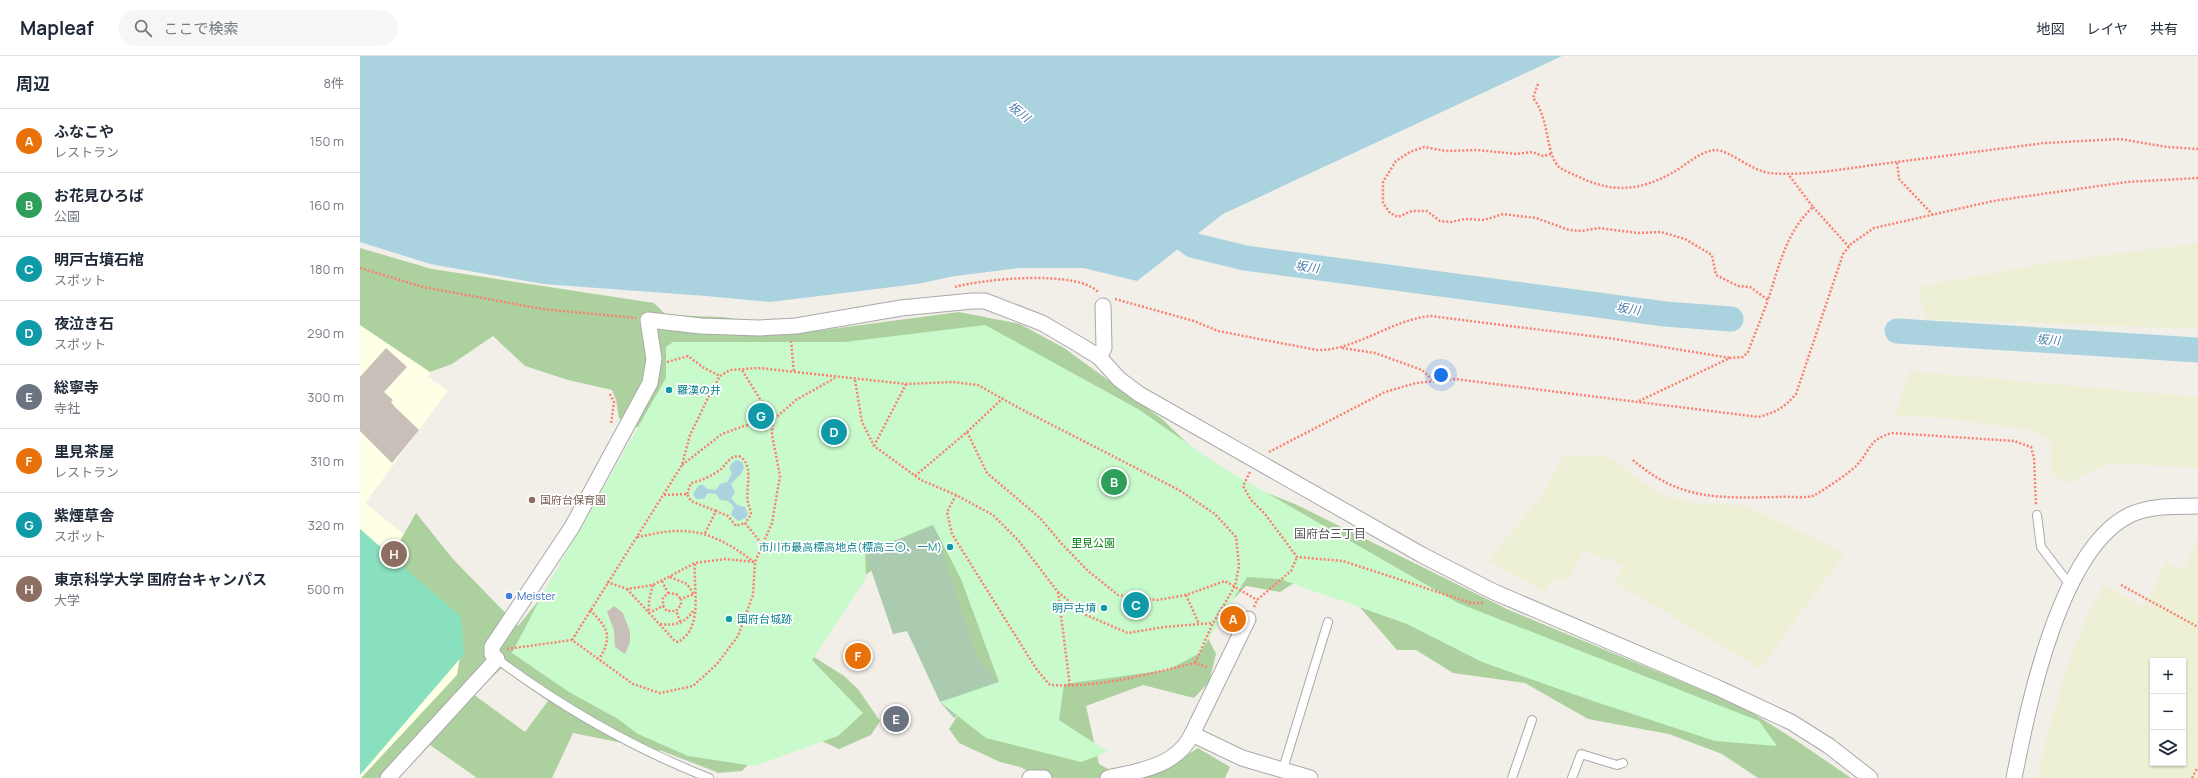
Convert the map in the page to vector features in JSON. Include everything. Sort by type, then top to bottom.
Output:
[{"type":"street","points":[[391,777],[497,660],[492,654],[492,647],[572,527],[638,409],[650,383],[654,364],[648,320],[701,326],[760,328],[833,321],[901,308],[972,300],[985,302],[1042,323],[1099,357],[1119,379],[1139,394],[1422,555],[1494,592],[1716,687],[1791,722],[1829,746],[1870,778]]},
{"type":"street","points":[[1099,357],[1104,348],[1103,302]]},
{"type":"street","points":[[2014,778],[2034,683],[2056,619],[2070,585],[2099,541],[2112,528],[2132,514],[2159,507],[2198,506]]},
{"type":"street","points":[[1108,778],[1168,761],[1187,744],[1248,619]]},
{"type":"street","points":[[1192,734],[1242,758],[1310,778]]},
{"type":"street","points":[[1030,778],[1044,778]]},
{"type":"lane","points":[[2036,515],[2041,547],[2070,585]]},
{"type":"lane","points":[[1283,769],[1328,622]]},
{"type":"lane","points":[[497,660],[609,732],[668,761],[709,778]]},
{"type":"lane","points":[[1512,778],[1532,720]]},
{"type":"lane","points":[[1572,778],[1581,754],[1617,765],[1623,763]]},
{"type":"path","points":[[1538,84],[1533,98],[1540,106],[1544,117],[1551,154],[1559,167],[1592,184],[1625,189],[1642,186],[1671,174],[1708,152],[1716,150],[1725,153],[1748,166],[1768,173],[1788,174],[2044,143],[2120,139],[2167,147],[2198,149]]},
{"type":"path","points":[[1551,154],[1543,156],[1532,152],[1517,154],[1477,150],[1446,151],[1424,147],[1410,152],[1396,161],[1383,182],[1383,203],[1390,213],[1398,217],[1412,211],[1426,211],[1440,221],[1451,222],[1465,219],[1484,220],[1503,214],[1536,218],[1552,222],[1569,230],[1581,231],[1599,228],[1675,235],[1696,244],[1712,255],[1716,275],[1738,286],[1750,287],[1768,300]]},
{"type":"path","points":[[1896,162],[1899,179],[1933,214]]},
{"type":"path","points":[[1788,174],[1813,207],[1849,247]]},
{"type":"path","points":[[1265,454],[1385,392],[1416,383],[1455,379],[1758,417],[1775,413],[1788,404],[1796,394],[1843,254],[1849,247],[1874,228],[1993,201],[2119,183],[2198,178]]},
{"type":"path","points":[[948,289],[979,282],[1009,279],[1069,279],[1088,284],[1098,291],[1103,302],[1109,297],[1194,322],[1218,331],[1317,350],[1330,351],[1387,328],[1416,318],[1430,316],[1615,339],[1730,358],[1743,357],[1748,352],[1768,300],[1784,249],[1794,228],[1813,207]]},
{"type":"path","points":[[360,268],[423,287],[542,309],[612,315],[648,320]]},
{"type":"path","points":[[790,326],[794,373]]},
{"type":"path","points":[[1339,348],[1355,348],[1375,353],[1422,370],[1435,382]]},
{"type":"path","points":[[654,364],[664,364],[688,356],[704,368],[720,376]]},
{"type":"path","points":[[1638,402],[1730,358]]},
{"type":"path","points":[[572,640],[607,582],[682,465],[690,436],[720,376],[730,370],[759,368],[836,378],[906,384],[953,382],[978,385],[1019,408],[1179,490],[1215,514],[1236,537],[1239,566],[1235,586],[1213,623],[1195,663]]},
{"type":"path","points":[[497,660],[506,649],[572,640],[633,684],[660,692],[693,686],[717,664],[738,636],[753,595],[755,562],[772,523],[780,476],[772,435],[773,420],[742,369]]},
{"type":"path","points":[[682,465],[722,434],[744,426],[773,420],[796,400],[836,378]]},
{"type":"path","points":[[855,380],[862,422],[874,446],[915,476],[956,495],[993,515],[1018,540],[1058,592],[1086,615],[1128,633],[1164,626],[1213,623]]},
{"type":"path","points":[[874,446],[906,384]]},
{"type":"path","points":[[915,476],[967,432],[1003,398]]},
{"type":"path","points":[[967,432],[988,473],[1040,518],[1087,570],[1118,595],[1157,600],[1186,595],[1225,581],[1257,600]]},
{"type":"path","points":[[1633,460],[1664,483],[1692,494],[1735,497],[1814,496],[1857,465],[1867,449],[1878,437],[1892,433],[2014,441],[2031,447],[2034,458],[2036,515]]},
{"type":"path","points":[[739,456],[747,463],[748,504],[752,515],[745,523],[736,526],[728,516],[716,511],[691,502],[687,494],[691,483],[710,476],[720,469],[729,459],[739,456]]},
{"type":"path","points":[[1251,470],[1243,486],[1251,500],[1265,514],[1297,557],[1343,561],[1471,603],[1486,603]]},
{"type":"path","points":[[664,495],[687,494]]},
{"type":"path","points":[[956,495],[947,512],[952,534],[1037,670],[1050,685],[1070,686],[1103,683],[1195,663],[1221,672]]},
{"type":"path","points":[[705,533],[716,511]]},
{"type":"path","points":[[745,523],[762,544]]},
{"type":"path","points":[[637,537],[676,530],[705,533],[729,544],[755,562]]},
{"type":"path","points":[[1261,597],[1291,571],[1297,557]]},
{"type":"path","points":[[627,589],[653,585],[695,563],[725,559],[755,562]]},
{"type":"path","points":[[607,582],[627,589],[674,640],[678,642],[686,638],[691,631],[695,609],[695,563]]},
{"type":"path","points":[[670,577],[687,584],[694,594]]},
{"type":"path","points":[[662,581],[668,593]]},
{"type":"path","points":[[649,612],[649,600],[653,585]]},
{"type":"path","points":[[2121,585],[2198,627]]},
{"type":"path","points":[[1058,592],[1070,686]]},
{"type":"path","points":[[668,593],[676,594],[681,599],[681,605],[676,611]]},
{"type":"path","points":[[668,593],[663,598],[663,606],[667,611],[676,611]]},
{"type":"path","points":[[681,599],[694,594]]},
{"type":"path","points":[[1186,595],[1199,624]]},
{"type":"path","points":[[649,612],[663,606]]},
{"type":"path","points":[[659,624],[681,624],[695,609]]},
{"type":"path","points":[[590,610],[601,621],[608,633],[606,648],[599,659]]},
{"type":"path","points":[[676,611],[681,624]]},
{"type":"path","points":[[2192,778],[2198,767]]},
{"type":"shaded area","points":[[2198,243],[2198,329],[1926,319],[1918,287],[2058,261]]},
{"type":"shaded area","points":[[360,325],[430,372],[428,377],[448,391],[365,503],[489,602],[478,654],[376,778],[360,778]]},
{"type":"shaded area","points":[[1909,371],[2198,397],[2198,468],[2108,463],[2067,483],[2052,475],[2050,441],[2035,431],[1941,418],[1895,416]]},
{"type":"shaded area","points":[[1564,455],[1607,456],[1657,493],[1699,504],[1744,505],[1845,553],[1760,669],[1616,583],[1623,565],[1583,551],[1568,582],[1556,577],[1544,591],[1488,561],[1544,493]]},
{"type":"shaded area","points":[[934,525],[977,658],[999,682],[954,718],[940,702],[907,631],[893,634],[865,552]]},
{"type":"shaded area","points":[[2198,541],[2198,778],[2038,778],[2043,752],[2065,673],[2083,624],[2104,585],[2143,607],[2152,592],[2166,561],[2183,570]]},
{"type":"green space","name":"里見公園","points":[[360,248],[432,269],[654,303],[666,315],[723,317],[816,331],[959,312],[1020,324],[1064,348],[1162,419],[1219,474],[1295,504],[1509,610],[1743,707],[1797,741],[1851,778],[1758,778],[1722,754],[1669,734],[1588,719],[1525,683],[1453,673],[1416,650],[1397,650],[1344,589],[1310,573],[1280,592],[1246,586],[1204,630],[1216,654],[1209,682],[1194,698],[1143,685],[1086,706],[1099,764],[1125,778],[1042,778],[1020,767],[1000,762],[959,743],[949,729],[978,683],[917,541],[900,532],[880,565],[840,592],[803,650],[844,676],[858,689],[880,721],[871,735],[839,749],[802,732],[768,744],[742,771],[719,773],[662,751],[573,733],[552,778],[477,778],[430,745],[398,778],[361,778],[457,675],[463,638],[393,564],[397,546],[416,513],[453,559],[518,626],[560,574],[659,438],[619,418],[616,400],[612,390],[568,380],[525,366],[493,336],[452,364],[430,372],[360,325]],"holes":[[[502,668],[548,701],[525,732],[473,694]]]},
{"type":"green space","name":"里見公園","points":[[985,325],[1138,409],[1220,466],[1458,603],[1759,721],[1777,746],[1715,741],[1593,701],[1482,662],[1407,624],[1280,579],[1247,577],[1200,653],[1168,670],[1064,684],[1059,720],[1108,752],[1081,762],[986,738],[940,702],[999,682],[961,579],[933,525],[865,552],[866,578],[812,660],[863,713],[838,736],[754,766],[688,756],[638,734],[618,719],[569,692],[512,653],[542,595],[666,378],[666,347],[673,342],[845,342]]},
{"type":"green space","points":[[360,529],[461,617],[464,654],[360,775]]},
{"type":"green space","points":[[1198,748],[1230,767],[1225,778],[1141,778],[1167,768]]},
{"type":"water","points":[[360,56],[1562,56],[1223,214],[1137,281],[1083,268],[1019,268],[955,276],[917,284],[770,302],[543,284],[430,264],[360,242]]},
{"type":"water","points":[[736,460],[742,462],[744,469],[731,484],[735,492],[731,498],[737,505],[745,507],[748,514],[746,518],[738,521],[731,515],[734,507],[728,501],[720,500],[716,494],[708,493],[704,499],[696,499],[693,494],[699,485],[703,485],[707,489],[716,490],[720,484],[727,482],[732,474],[730,466]]},
{"type":"building","points":[[386,348],[407,367],[384,392],[393,400],[391,402],[395,407],[419,430],[392,463],[360,431],[360,377]]},
{"type":"building","points":[[614,606],[623,613],[630,632],[630,642],[625,654],[615,647],[614,630],[607,612]]},
{"type":"waterway","name":"坂川","points":[[1160,220],[1192,245],[1245,258],[1665,314],[1731,319]]},
{"type":"waterway","name":"坂川","points":[[1897,331],[2198,350]]},
{"type":"place","name":"羅漢の井","points":[[669,390]]},
{"type":"place","name":"紫煙草舎","points":[[761,416]]},
{"type":"place","name":"夜泣き石","points":[[834,432]]},
{"type":"place","name":"お花見ひろば","points":[[1114,482]]},
{"type":"place","name":"国府台保育園","points":[[532,500]]},
{"type":"place","name":"市川市最高標高地点(標高三〇、一M)","points":[[950,547]]},
{"type":"place","name":"東京科学大学 国府台キャンパス","points":[[394,554]]},
{"type":"place","name":"Meister","points":[[509,596]]},
{"type":"place","name":"明戸古墳石棺","points":[[1136,605]]},
{"type":"place","name":"明戸古墳","points":[[1104,608]]},
{"type":"place","name":"国府台城跡","points":[[729,619]]},
{"type":"place","name":"ふなこや","points":[[1233,619]]},
{"type":"place","name":"里見茶屋","points":[[858,656]]},
{"type":"place","name":"総寧寺","points":[[896,719]]},
{"type":"district","name":"国府台三丁目","points":[[1330,534]]}]
